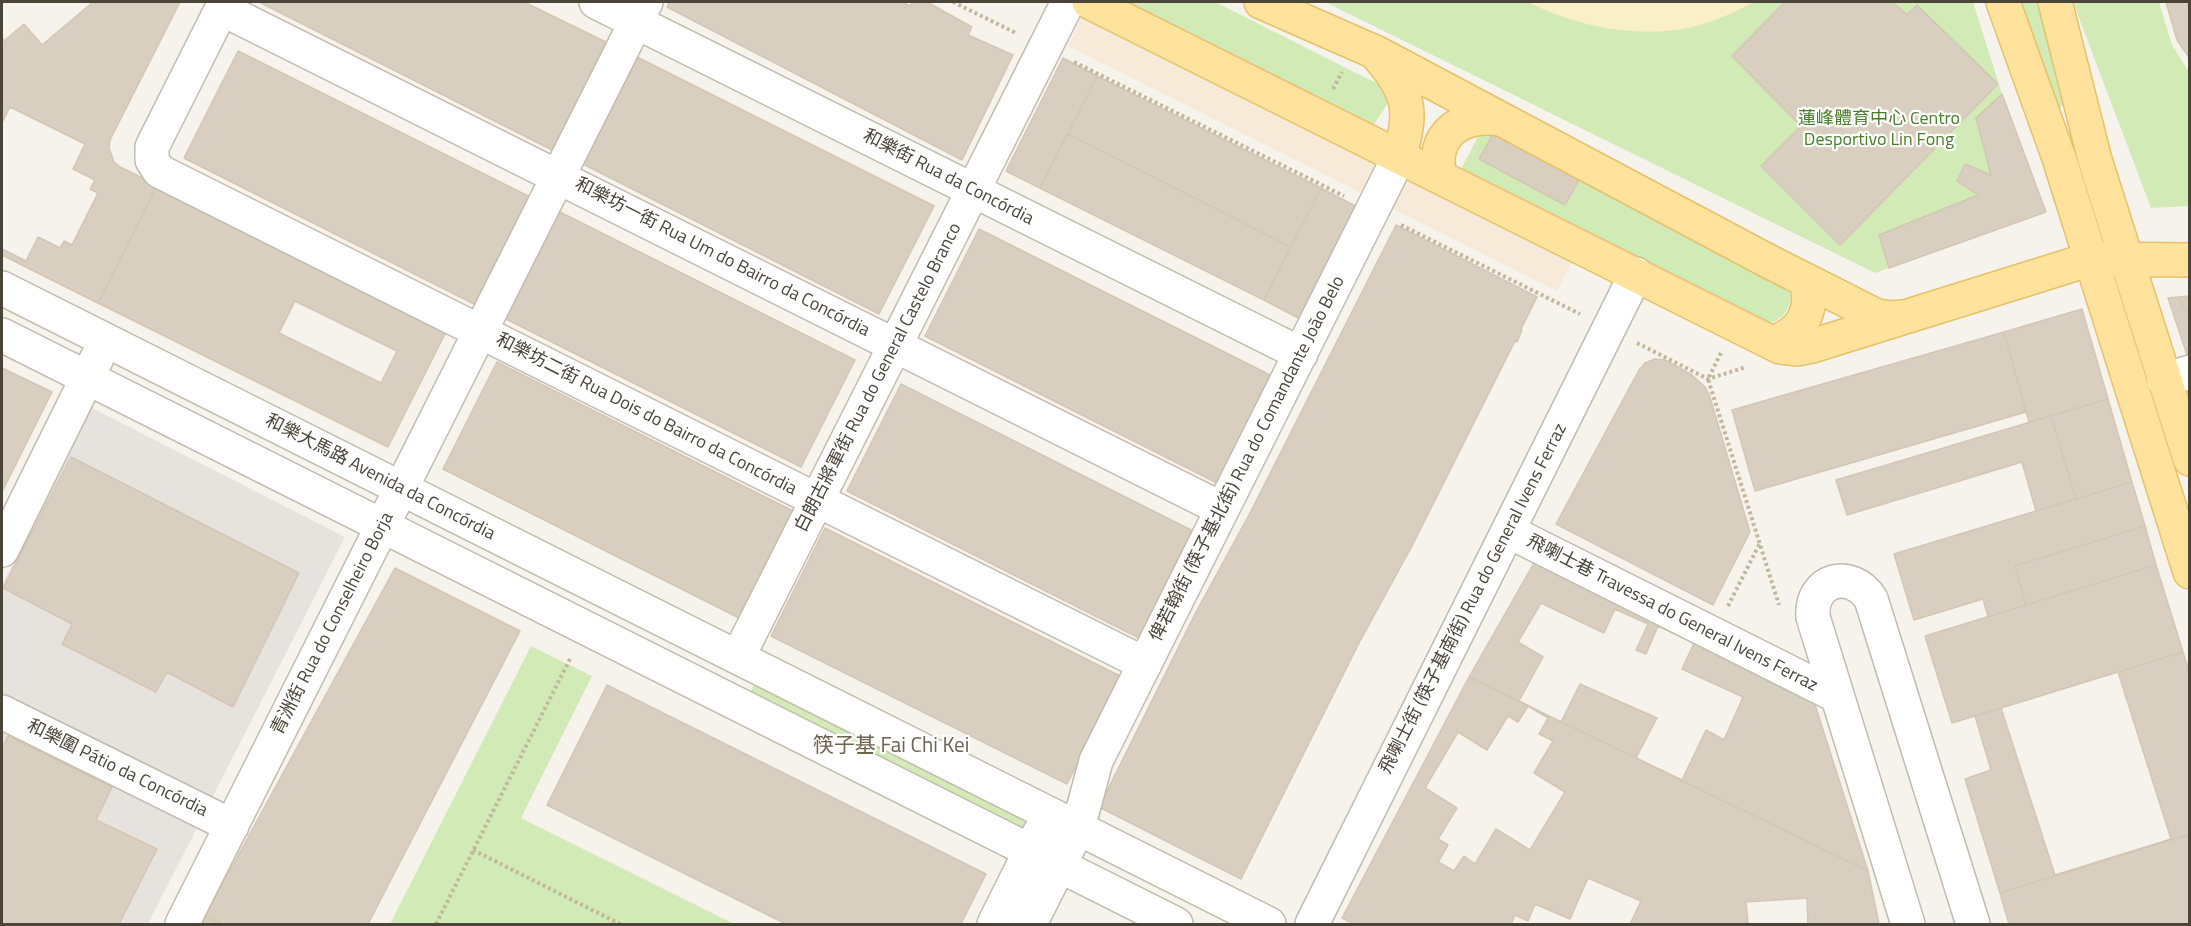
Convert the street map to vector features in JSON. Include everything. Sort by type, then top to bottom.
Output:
[{"type":"main road","points":[[1089,2],[1780,347],[1812,346],[2091,259],[2190,260]]},
{"type":"main road","points":[[1262,2],[1366,49],[1806,281],[1877,316],[1893,318],[1909,316]]},
{"type":"main road","points":[[2003,2],[2054,144],[2190,572]]},
{"type":"main road","points":[[2055,2],[2095,160],[2126,260],[2177,376],[2190,459]]},
{"type":"main road","points":[[1366,49],[1397,78],[1407,103],[1408,130],[1399,156]]},
{"type":"main road","points":[[1440,176],[1437,165],[1440,150],[1446,136],[1456,126],[1477,117],[1500,119]]},
{"type":"main road","points":[[1774,343],[1789,337],[1800,326],[1807,312],[1810,296],[1806,281]]},
{"type":"street","name":"和樂街 Rua da Concórdia","points":[[596,2],[641,12],[973,190],[1301,354]]},
{"type":"street","name":"白朗古將軍街 Rua do General Castelo Branco","points":[[748,662],[817,501],[1068,2]]},
{"type":"street","name":"和樂坊二街 Rua Dois do Bairro da Concórdia","points":[[224,5],[152,147],[152,160],[165,175],[1144,664]]},
{"type":"street","name":"和樂坊一街 Rua Um do Bairro da Concórdia","points":[[224,5],[558,176],[1222,509]]},
{"type":"street","name":"青洲街 Rua do Conselheiro Borja","points":[[182,924],[641,12]]},
{"type":"street","name":"俾若翰街 (筷子基北街) Rua do Comandante João Belo","points":[[1045,858],[1096,761],[1399,156]]},
{"type":"street","name":"飛喇士街 (筷子基南街) Rua do General Ivens Ferraz","points":[[1312,924],[1636,274]]},
{"type":"street","name":"和樂大馬路 Avenida da Concórdia","points":[[2,288],[1269,924]]},
{"type":"street","name":"和樂大馬路 Avenida da Concórdia","points":[[2,335],[1176,924]]},
{"type":"street","points":[[2,550],[106,340]]},
{"type":"street","name":"飛喇士巷 Travessa do General Ivens Ferraz","points":[[1508,531],[1837,696]]},
{"type":"street","points":[[1908,924],[1813,617],[1812,608],[1821,590],[1829,584],[1848,581],[1858,584],[1871,599],[1973,924]]},
{"type":"street","name":"和樂大馬路 Avenida da Concórdia","points":[[673,672],[748,662]]},
{"type":"street","name":"和樂圍 Pátio da Concórdia","points":[[2,712],[232,826]]},
{"type":"street","points":[[994,924],[1045,858]]},
{"type":"street","points":[[1030,924],[1045,858]]},
{"type":"path","points":[[1319,116],[1366,49]]},
{"type":"path","points":[[1708,379],[1760,543],[1714,635]]},
{"type":"path","points":[[436,924],[586,628]]},
{"type":"path","points":[[473,850],[620,924]]},
{"type":"shaded area","points":[[1085,11],[1574,258],[1557,291],[1068,46]]},
{"type":"shaded area","points":[[92,408],[345,537],[148,924],[2,924],[2,585]]},
{"type":"green space","points":[[1124,2],[1215,2],[1386,88],[1389,101],[1373,126]]},
{"type":"green space","name":"蓮峰體育中心 Centro Desportivo Lin Fong","points":[[1325,2],[1973,2],[2002,94],[2046,212],[1875,273]]},
{"type":"green space","points":[[2013,2],[2043,2],[2065,102],[2063,106],[2055,109]]},
{"type":"green space","points":[[2073,2],[2159,2],[2172,45],[2189,72],[2189,206],[2151,208]]},
{"type":"green space","points":[[1483,127],[1788,286],[1790,299],[1786,311],[1778,319],[1766,324],[1459,173]]},
{"type":"green space","points":[[531,646],[592,676],[521,818],[734,924],[390,924]]},
{"type":"green space","points":[[754,684],[1031,823],[1027,833],[750,694]]},
{"type":"sand","points":[[1528,2],[1754,2],[1710,22],[1681,29],[1636,31],[1591,25],[1569,19]]},
{"type":"building","points":[[2,2],[93,2],[42,45],[24,24],[4,41]]},
{"type":"building","points":[[2,2],[180,2],[110,140],[109,148],[114,162],[157,185],[98,303],[2,255]]},
{"type":"building","points":[[262,2],[524,2],[612,45],[558,153]]},
{"type":"building","points":[[670,2],[902,2],[910,6],[913,2],[927,2],[972,27],[968,35],[1013,55],[962,160],[667,7]]},
{"type":"building","points":[[1785,2],[1893,2],[1907,15],[1917,5],[1998,84],[1840,245],[1761,166],[1801,126],[1732,56]]},
{"type":"building","points":[[2166,2],[2190,2],[2190,59],[2177,40]]},
{"type":"building","points":[[238,51],[534,199],[480,307],[184,158]]},
{"type":"building","points":[[637,57],[934,206],[879,314],[583,164]]},
{"type":"building","points":[[1063,58],[1097,76],[1040,188],[1006,171]]},
{"type":"building","points":[[1097,76],[1321,188],[1291,247],[1068,134]]},
{"type":"building","name":"蓮峰體育中心 Centro Desportivo Lin Fong","points":[[2002,94],[2046,212],[1889,268],[1879,235],[1978,195],[1957,181],[1965,164],[1991,175],[1976,118]]},
{"type":"building","points":[[10,107],[85,144],[73,169],[95,180],[90,189],[98,193],[72,245],[64,241],[60,248],[38,237],[26,261],[2,249],[2,123]]},
{"type":"building","points":[[1494,132],[1580,178],[1565,205],[1479,159]]},
{"type":"building","points":[[1068,134],[1291,247],[1264,300],[1040,188]]},
{"type":"building","points":[[157,185],[447,330],[388,447],[98,303]],"holes":[[[295,301],[397,351],[381,383],[279,333]]]},
{"type":"building","points":[[1321,188],[1359,208],[1302,320],[1264,300]]},
{"type":"building","points":[[558,211],[855,360],[801,467],[504,318]]},
{"type":"building","points":[[1396,225],[1537,297],[1517,342],[1515,341],[1412,546],[1359,643],[1241,879],[1099,807],[1195,614],[1250,513]]},
{"type":"building","points":[[979,229],[1276,378],[1221,485],[925,336]]},
{"type":"building","points":[[2190,296],[2190,318],[2178,297]]},
{"type":"building","points":[[2178,297],[2190,318],[2190,364],[2168,298]]},
{"type":"building","points":[[2082,309],[2108,399],[2029,422],[2004,332]]},
{"type":"building","points":[[2004,332],[2026,412],[1755,491],[1732,410]]},
{"type":"building","points":[[1655,359],[1665,360],[1692,375],[1709,394],[1750,532],[1713,605],[1556,524],[1639,370],[1645,363]]},
{"type":"building","points":[[497,362],[793,511],[739,618],[443,469]]},
{"type":"building","points":[[2,368],[52,392],[2,492]]},
{"type":"building","points":[[901,384],[1197,533],[1143,640],[847,491]]},
{"type":"building","points":[[2108,399],[2132,482],[2076,499],[2051,416]]},
{"type":"building","points":[[2051,416],[2076,499],[2036,511],[2022,462],[1847,515],[1836,480]]},
{"type":"building","points":[[71,457],[299,573],[233,707],[167,672],[156,692],[62,644],[72,624],[3,588]]},
{"type":"building","points":[[2132,482],[2145,526],[2015,566],[2026,605],[1988,617],[1983,599],[1914,620],[1894,554]]},
{"type":"building","points":[[2145,526],[2156,565],[2026,605],[2015,566]]},
{"type":"building","points":[[825,528],[1122,677],[1067,784],[771,636]]},
{"type":"building","points":[[1538,556],[1810,689],[1868,871],[1469,677]]},
{"type":"building","points":[[2156,565],[2183,652],[1952,723],[1925,636]]},
{"type":"building","points":[[395,568],[520,631],[368,924],[222,924],[205,916]]},
{"type":"building","points":[[1541,603],[1604,633],[1615,609],[1648,624],[1636,650],[1646,654],[1658,626],[1694,643],[1682,669],[1743,697],[1724,740],[1706,730],[1682,780],[1636,758],[1657,718],[1580,684],[1561,722],[1519,701],[1543,657],[1518,642]]},
{"type":"building","points":[[2183,652],[2190,675],[2190,834],[2000,893],[1965,779],[1991,770],[1975,716]]},
{"type":"building","points":[[2118,672],[2171,839],[2055,875],[2001,708]]},
{"type":"building","points":[[1469,677],[1868,871],[1879,924],[1354,924],[1342,918]]},
{"type":"building","points":[[607,685],[986,874],[961,924],[786,924],[547,805]]},
{"type":"building","points":[[1528,706],[1548,718],[1539,734],[1553,741],[1534,773],[1565,792],[1530,850],[1496,829],[1475,864],[1464,856],[1454,871],[1438,862],[1448,845],[1438,839],[1457,808],[1425,788],[1458,732],[1487,750],[1508,716],[1518,722]]},
{"type":"building","points":[[8,736],[112,787],[96,820],[157,849],[119,924],[2,924],[2,748]]},
{"type":"building","points":[[2190,834],[2190,924],[2009,924],[2000,893]]},
{"type":"building","points":[[1588,878],[1641,901],[1630,924],[1511,924],[1515,915],[1528,921],[1535,904],[1570,919]]},
{"type":"building","points":[[1807,898],[1808,924],[1748,924],[1746,902]]},
{"type":"building","points":[[205,916],[222,924],[201,924]]},
{"type":"district","name":"筷子基 Fai Chi Kei","points":[[891,747]]}]
